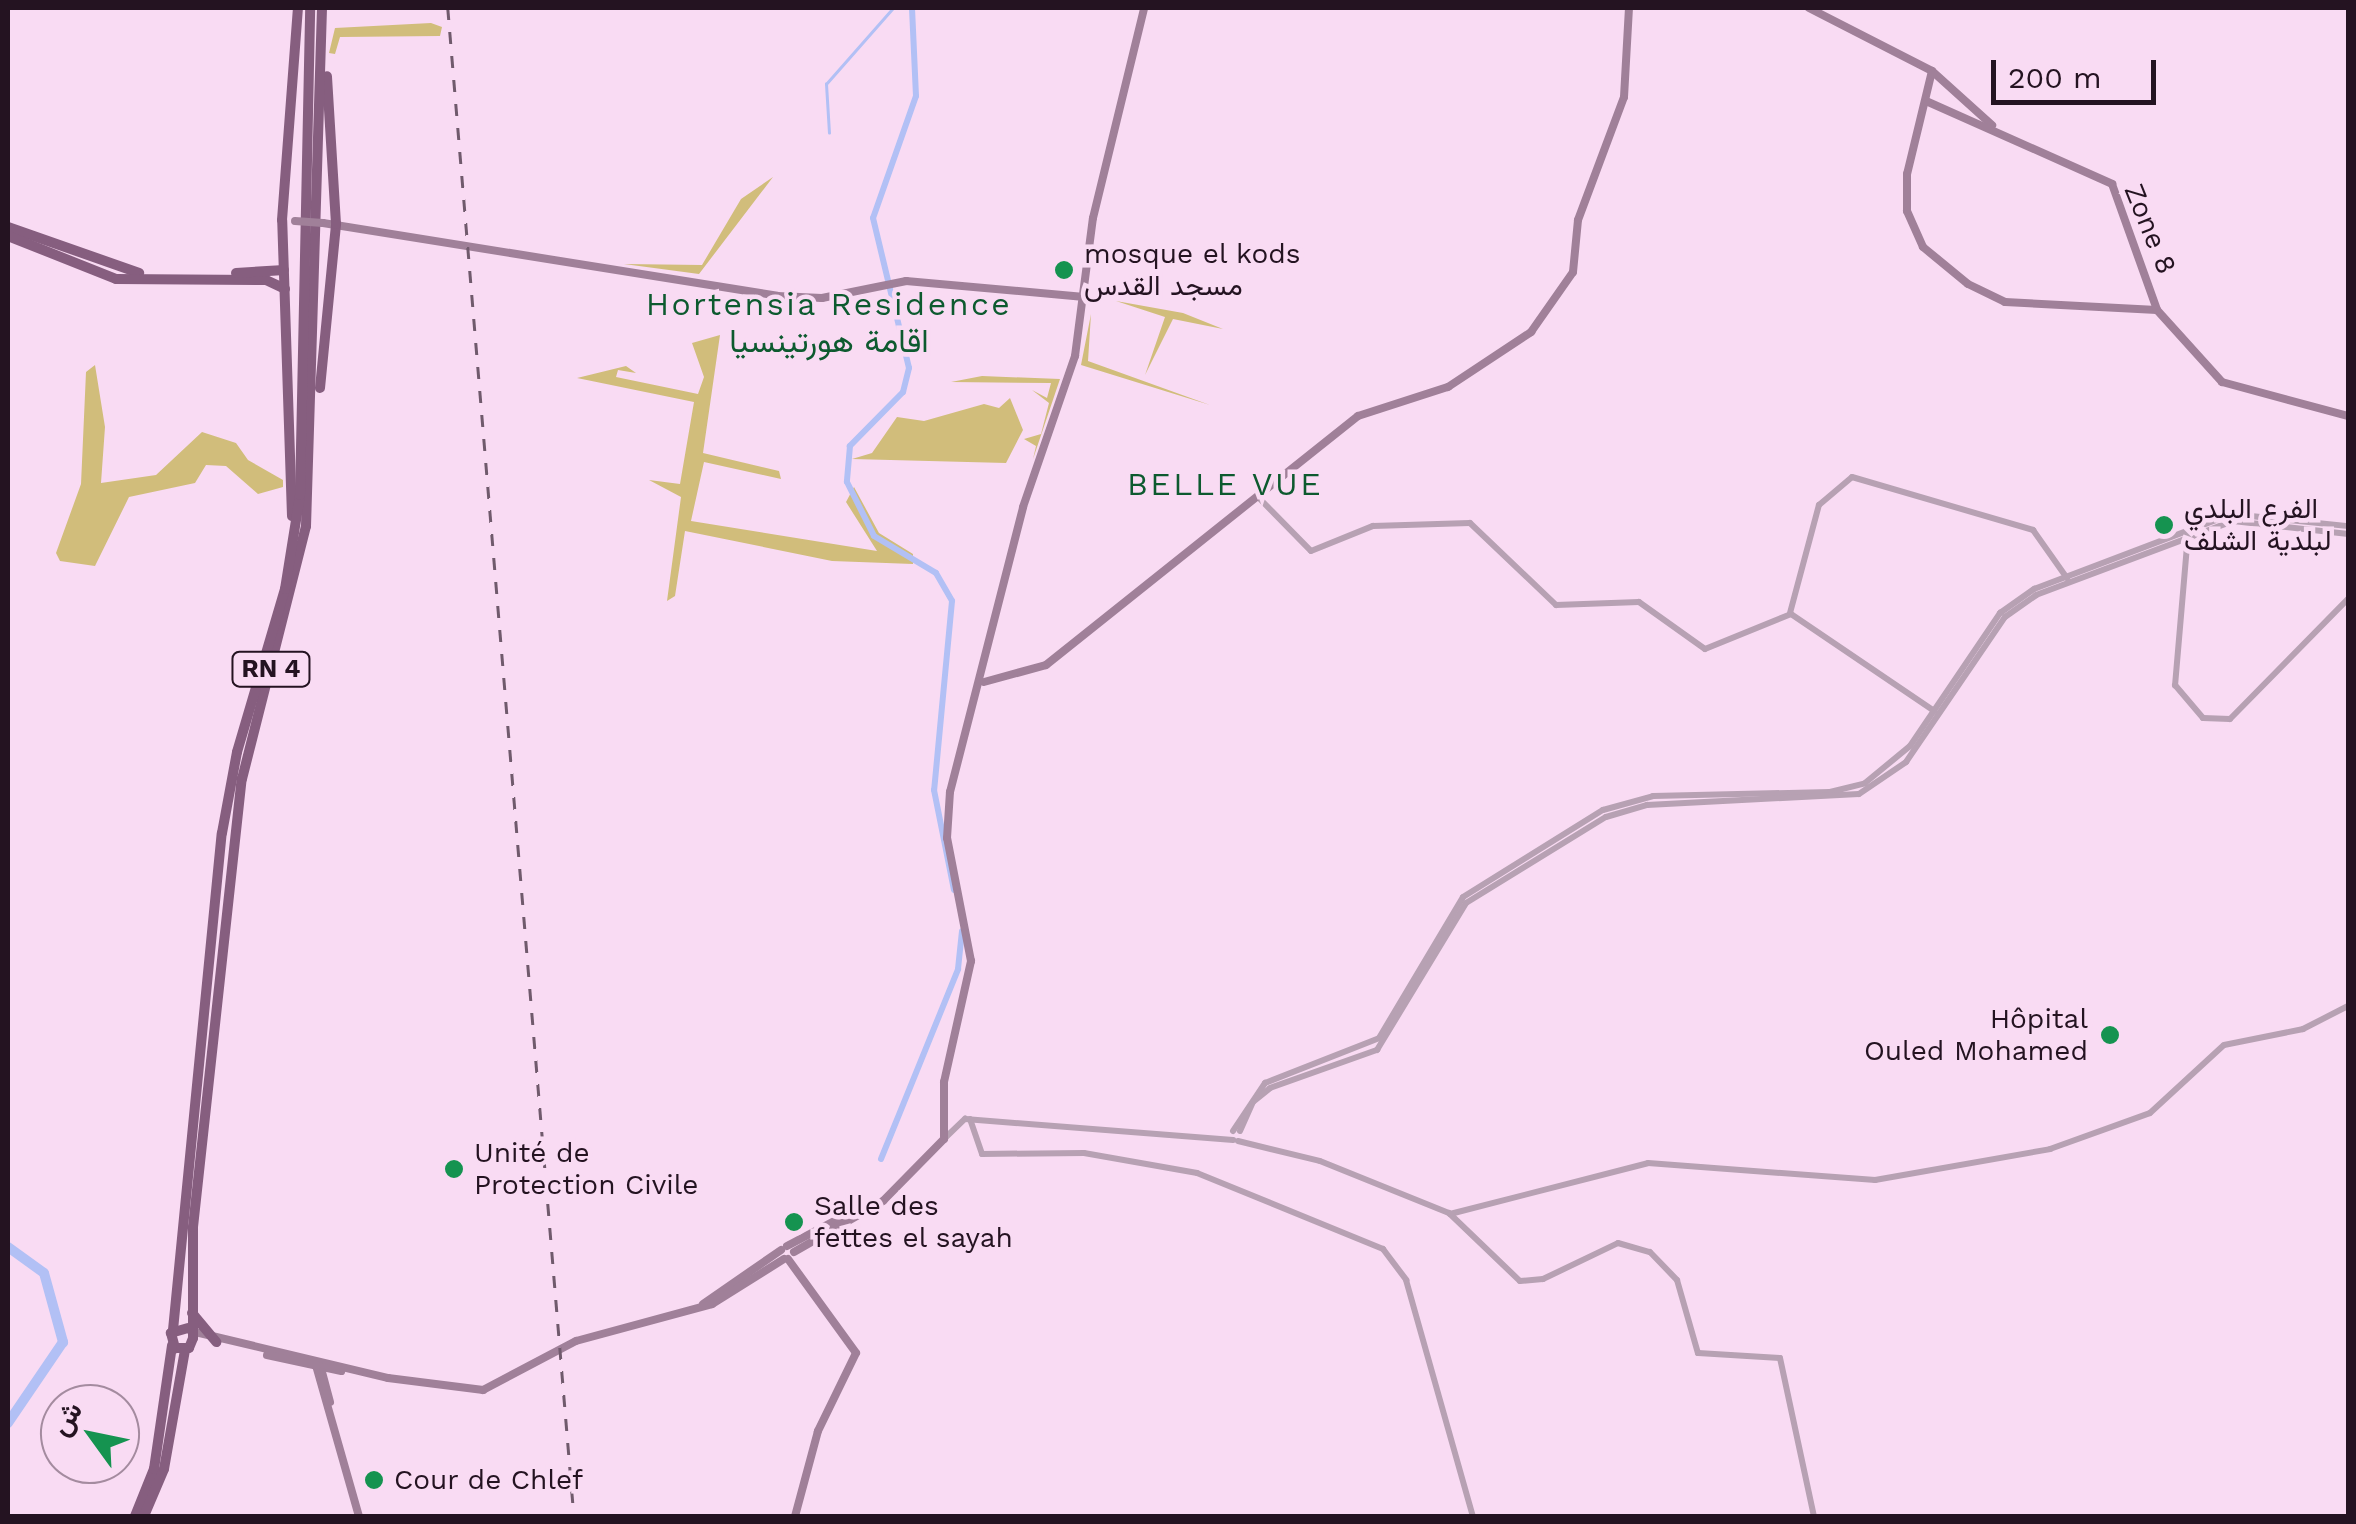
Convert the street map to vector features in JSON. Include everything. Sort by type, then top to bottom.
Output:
[{"type":"highway","name":"RN 4","points":[[293,544],[282,220],[298,8]]},
{"type":"highway","name":"RN 4","points":[[174,1330],[222,833],[293,544],[310,8]]},
{"type":"highway","name":"RN 4","points":[[189,1330],[189,1290],[239,798],[296,586],[313,439],[322,8]]},
{"type":"highway","points":[[313,439],[330,223],[322,25]]},
{"type":"highway","points":[[8,227],[121,272],[284,270]]},
{"type":"highway","points":[[8,236],[116,279],[266,280],[284,289]]},
{"type":"highway","points":[[189,1290],[196,1326],[216,1342]]},
{"type":"highway","points":[[135,1516],[154,1469],[174,1330],[189,1330],[164,1468],[144,1516]]},
{"type":"highway","points":[[172,1345],[187,1349]]},
{"type":"main road","points":[[187,1349],[318,1364],[344,1372],[493,1387],[556,1349],[701,1305],[875,1206],[944,1139],[944,1082],[971,961],[946,814],[1084,297],[1095,206],[1144,8]]},
{"type":"main road","points":[[984,682],[1046,665],[1358,416],[1431,395],[1498,360],[1556,302],[1570,280],[1578,220],[1624,98],[1629,8]]},
{"type":"main road","points":[[1809,8],[1932,71],[1997,129]]},
{"type":"main road","points":[[1932,71],[1906,192],[1914,232],[1932,255],[2006,302],[2157,310],[2222,382],[2348,416]]},
{"type":"main road","name":"Zone 8","points":[[1926,102],[1997,129],[2116,188],[2157,310]]},
{"type":"main road","points":[[282,220],[330,223],[777,296],[822,298],[911,281],[1084,297]]},
{"type":"main road","points":[[789,1255],[856,1353],[814,1441],[796,1516]]},
{"type":"main road","points":[[189,1330],[216,1342],[379,1376]]},
{"type":"main road","points":[[296,1361],[319,1385]]},
{"type":"main road","points":[[318,1364],[319,1385],[361,1516]]},
{"type":"main road","points":[[318,1364],[361,1516]]},
{"type":"main road","points":[[327,1392],[344,1372]]},
{"type":"street","points":[[1790,614],[1818,505],[1852,477],[2033,530],[2068,578]]},
{"type":"street","points":[[1259,498],[1310,551],[1373,526],[1470,524],[1556,605],[1639,602],[1705,649],[1790,614]]},
{"type":"street","points":[[2068,578],[2236,514],[2348,526]]},
{"type":"street","points":[[1236,1135],[1253,1102],[1270,1088],[1377,1050],[1470,900],[1616,808],[1849,797],[1891,776],[2000,613],[2068,578],[2188,533],[2241,520],[2348,534]]},
{"type":"street","points":[[2188,533],[2174,685],[2203,718],[2230,719],[2348,600]]},
{"type":"street","points":[[1790,614],[1937,712]]},
{"type":"street","points":[[1450,1214],[1648,1163],[1808,1181],[1876,1180],[2050,1149],[2150,1113],[2224,1044],[2312,1026],[2348,1006]]},
{"type":"street","points":[[970,1119],[982,1154],[1084,1153],[1197,1173],[1383,1249],[1406,1280],[1474,1516]]},
{"type":"street","points":[[944,1139],[970,1119],[1216,1139],[1236,1135],[1450,1214],[1520,1281],[1543,1279],[1614,1244],[1637,1245],[1677,1280],[1698,1354],[1780,1358],[1814,1516]]},
{"type":"shaded area","points":[[431,23],[442,27],[440,36],[340,37],[335,54],[329,53],[335,28]]},
{"type":"shaded area","points":[[773,177],[699,274],[624,264],[702,265],[741,199]]},
{"type":"shaded area","points":[[1116,301],[1183,313],[1223,329],[1173,319],[1145,375],[1165,317]]},
{"type":"shaded area","points":[[1091,314],[1088,361],[1210,405],[1081,365]]},
{"type":"shaded area","points":[[720,335],[703,453],[779,471],[781,479],[704,462],[691,521],[877,551],[846,502],[854,487],[879,533],[913,554],[913,564],[832,561],[685,531],[675,596],[667,601],[681,497],[649,480],[680,484],[694,402],[577,378],[626,366],[636,373],[618,370],[616,377],[698,394],[704,377],[692,343]]},
{"type":"shaded area","points":[[95,365],[105,427],[101,483],[156,475],[202,432],[236,443],[248,460],[283,480],[283,487],[258,494],[226,466],[206,465],[195,483],[129,497],[95,566],[60,561],[56,553],[81,484],[86,372]]},
{"type":"shaded area","points":[[982,376],[1060,379],[1033,459],[1036,446],[1024,439],[1041,434],[1049,403],[1032,390],[1047,398],[1051,383],[951,382]]},
{"type":"shaded area","points":[[1010,398],[1023,430],[1006,463],[852,459],[872,453],[897,417],[924,421],[984,404],[999,408]]},
{"type":"waterway","points":[[829,133],[826,84],[893,8]]},
{"type":"waterway","points":[[912,8],[916,96],[873,218],[909,368],[903,392],[850,446],[847,482],[874,536],[936,573],[952,601],[934,790],[954,890]]},
{"type":"waterway","points":[[881,1159],[958,969],[962,931]]},
{"type":"waterway","points":[[8,1247],[44,1273],[63,1342],[8,1423]]},
{"type":"railway","points":[[448,8],[574,1516]]},
{"type":"place","name":"mosque el kods مسجد القدس","points":[[1064,270]]},
{"type":"place","name":"الفرع البلدي لبلدية الشلف","points":[[2164,525]]},
{"type":"place","name":"Hôpital Ouled Mohamed","points":[[2110,1035]]},
{"type":"place","name":"Unité de Protection Civile","points":[[454,1169]]},
{"type":"place","name":"Salle des fettes el sayah","points":[[794,1222]]},
{"type":"place","name":"Cour de Chlef","points":[[374,1480]]},
{"type":"district","name":"Hortensia Residence اقامة هورتينسيا","points":[[829,324]]},
{"type":"district","name":"BELLE VUE","points":[[1225,484]]}]
